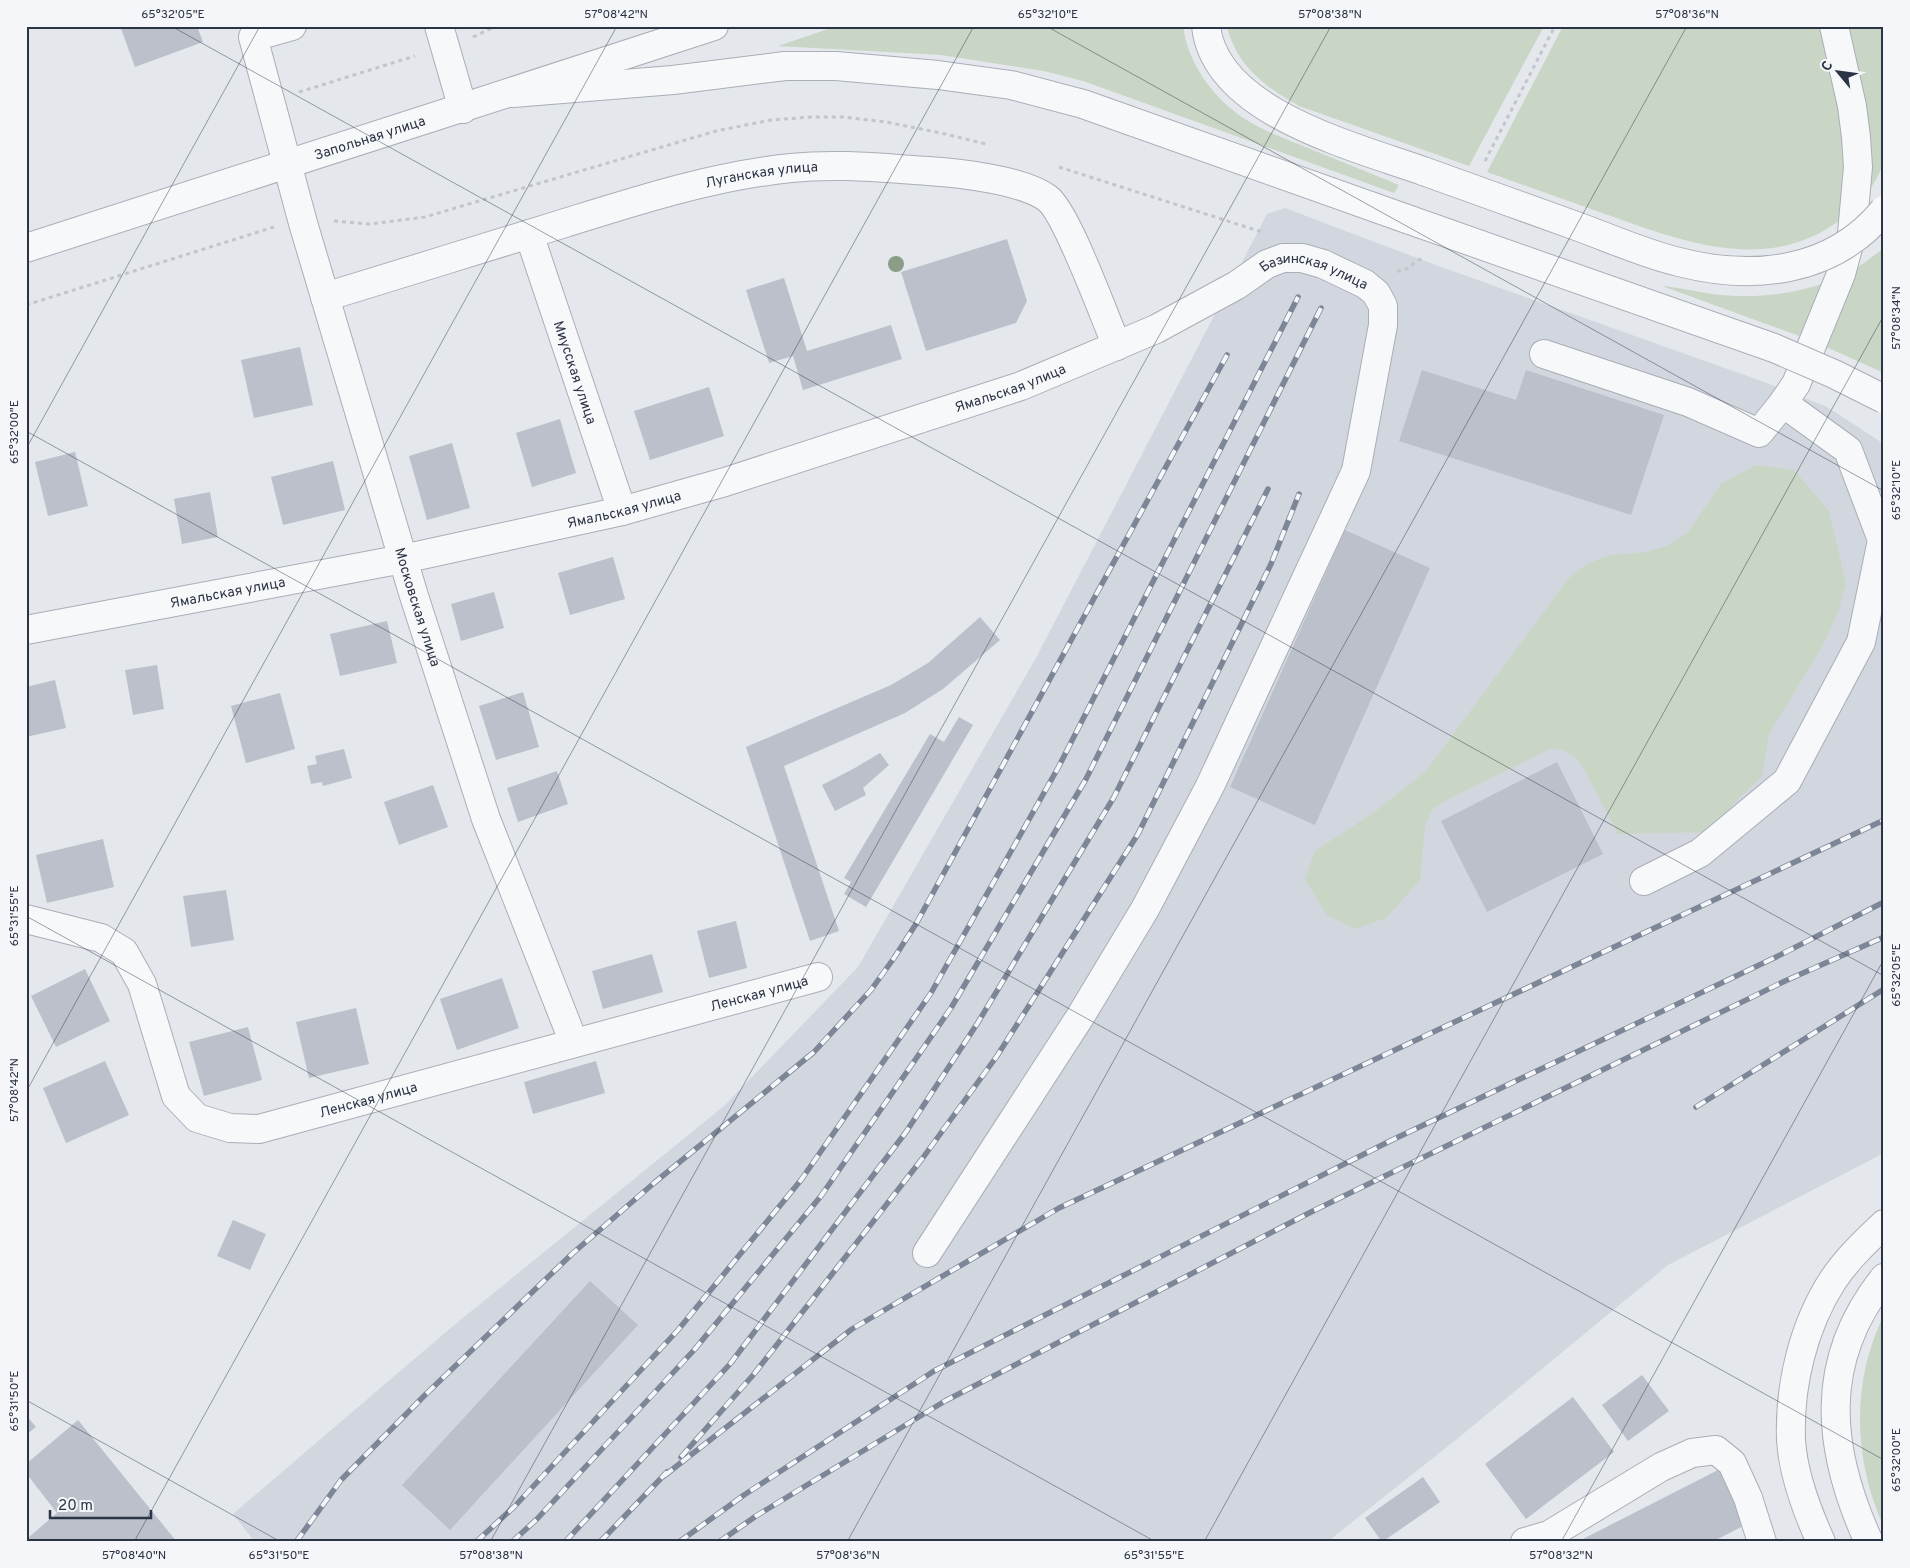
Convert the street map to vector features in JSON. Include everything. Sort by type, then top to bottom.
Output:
[{"type":"street","points":[[252,32],[292,26]]},
{"type":"street","points":[[600,63],[666,26]]},
{"type":"street","name":"Запольная улица","points":[[26,248],[287,163],[513,93],[714,26]]},
{"type":"street","points":[[1206,26],[1213,51],[1226,72],[1240,89],[1282,118],[1320,134],[1657,255],[1687,264],[1730,271],[1772,270],[1797,265],[1836,251],[1855,239],[1884,210]]},
{"type":"street","points":[[1544,354],[1688,402],[1760,433],[1796,384],[1841,274],[1852,233],[1858,167],[1856,137],[1852,106],[1834,26]]},
{"type":"street","name":"Московская улица","points":[[252,32],[325,297],[402,559],[486,819],[574,1043]]},
{"type":"street","points":[[442,36],[463,109]]},
{"type":"street","points":[[513,93],[673,80],[785,66],[836,66],[938,75],[1011,85],[1083,104],[1766,345],[1834,374],[1884,399]]},
{"type":"street","name":"Луганская улица","points":[[325,297],[673,190],[737,176],[790,168],[834,165],[955,173],[1000,181],[1024,188],[1047,198],[1056,207],[1067,227],[1116,346]]},
{"type":"street","name":"Миусская улица","points":[[529,234],[622,511]]},
{"type":"street","name":"Базинская улица","points":[[927,1253],[1080,1016],[1145,909],[1210,786],[1356,471],[1382,325],[1383,306],[1376,292],[1365,284],[1323,264],[1302,258],[1283,258],[1267,264],[1237,285],[1198,306]]},
{"type":"street","name":"Ямальская улица","points":[[26,630],[402,559],[622,511],[724,482],[1021,386],[1156,329],[1198,306]]},
{"type":"street","points":[[1644,881],[1700,853],[1787,781],[1862,642],[1882,540],[1848,450],[1783,404]]},
{"type":"street","name":"Ленская улица","points":[[26,919],[101,938],[124,952],[142,984],[176,1096],[197,1118],[230,1128],[259,1129],[818,977]]},
{"type":"street","points":[[1821,1542],[1810,1518],[1798,1476],[1791,1441],[1797,1372],[1806,1337],[1817,1308],[1833,1280],[1857,1249],[1884,1224]]},
{"type":"street","points":[[1869,1542],[1846,1484],[1839,1452],[1835,1419],[1836,1391],[1843,1356],[1854,1322],[1884,1278]]},
{"type":"street","points":[[1525,1542],[1549,1535],[1660,1467],[1692,1453],[1716,1450],[1732,1463],[1748,1498],[1758,1540]]},
{"type":"path","points":[[270,101],[442,36],[474,37],[496,26]]},
{"type":"shaded area","points":[[1285,208],[1433,264],[1764,382],[1827,407],[1884,444],[1884,1153],[1668,1265],[1457,1439],[1327,1542],[255,1542],[233,1514],[453,1326],[724,1106],[858,967],[1036,658],[1267,214]]},
{"type":"green space","points":[[837,26],[1183,26],[1190,54],[1196,67],[1213,90],[1233,111],[1271,133],[1399,185],[1394,193],[1083,81],[1044,71],[941,55],[778,46]]},
{"type":"green space","points":[[1227,26],[1544,26],[1469,166],[1299,106],[1275,91],[1254,74],[1237,52]]},
{"type":"green space","points":[[1563,26],[1882,26],[1884,34],[1885,151],[1881,169],[1861,201],[1840,220],[1812,237],[1783,246],[1754,249],[1724,248],[1664,234],[1487,172]]},
{"type":"green space","points":[[1884,248],[1884,373],[1824,346],[1853,271]]},
{"type":"green space","points":[[1828,282],[1805,338],[1662,286],[1713,294],[1757,296],[1786,293]]},
{"type":"green space","points":[[1756,465],[1794,470],[1829,511],[1846,583],[1838,612],[1823,645],[1769,734],[1762,776],[1735,802],[1709,832],[1618,834],[1585,771],[1576,758],[1564,750],[1550,749],[1452,797],[1433,809],[1425,825],[1420,880],[1386,918],[1355,929],[1327,915],[1305,880],[1315,851],[1373,813],[1426,771],[1569,578],[1589,563],[1612,555],[1646,552],[1667,546],[1688,532],[1721,484]]},
{"type":"green space","points":[[1884,1315],[1884,1527],[1866,1475],[1860,1421],[1861,1393],[1866,1367],[1873,1340]]},
{"type":"building","points":[[120,26],[197,26],[203,42],[135,67]]},
{"type":"building","points":[[1007,239],[1027,301],[1016,323],[926,351],[901,272]]},
{"type":"building","points":[[784,278],[807,351],[891,325],[902,359],[803,390],[793,356],[769,363],[746,290]]},
{"type":"building","points":[[300,347],[313,405],[254,418],[241,360]]},
{"type":"building","points":[[1422,370],[1516,400],[1526,370],[1664,415],[1631,515],[1399,441]]},
{"type":"building","points":[[709,387],[724,436],[650,460],[634,411]]},
{"type":"building","points":[[560,419],[576,473],[532,487],[516,433]]},
{"type":"building","points":[[452,443],[470,508],[427,520],[409,456]]},
{"type":"building","points":[[75,452],[88,506],[48,516],[35,462]]},
{"type":"building","points":[[333,461],[345,510],[283,525],[271,477]]},
{"type":"building","points":[[210,492],[218,537],[182,544],[174,499]]},
{"type":"building","points":[[1345,530],[1430,568],[1315,825],[1230,787]]},
{"type":"building","points":[[613,557],[625,599],[570,615],[558,573]]},
{"type":"building","points":[[494,592],[504,628],[461,641],[451,604]]},
{"type":"building","points":[[980,617],[1000,640],[943,689],[905,713],[784,766],[839,931],[810,941],[746,747],[891,685],[928,663]]},
{"type":"building","points":[[387,621],[397,663],[340,676],[330,634]]},
{"type":"building","points":[[157,665],[164,709],[133,715],[125,670]]},
{"type":"building","points":[[55,680],[66,728],[26,737],[26,687]]},
{"type":"building","points":[[523,692],[539,747],[496,760],[479,706]]},
{"type":"building","points":[[280,693],[295,749],[246,763],[231,706]]},
{"type":"building","points":[[959,717],[973,725],[866,907],[844,894],[851,882],[844,878],[930,734],[944,742]]},
{"type":"building","points":[[344,749],[352,778],[323,786],[322,782],[311,784],[307,766],[317,764],[315,756]]},
{"type":"building","points":[[880,753],[889,765],[863,788],[866,795],[835,811],[822,785]]},
{"type":"building","points":[[1557,762],[1603,854],[1487,912],[1441,821]]},
{"type":"building","points":[[557,771],[568,804],[518,822],[507,788]]},
{"type":"building","points":[[433,785],[448,827],[399,845],[384,802]]},
{"type":"building","points":[[103,839],[114,887],[47,903],[36,855]]},
{"type":"building","points":[[226,890],[234,940],[191,947],[183,896]]},
{"type":"building","points":[[736,921],[747,968],[709,978],[697,931]]},
{"type":"building","points":[[652,954],[663,992],[603,1009],[592,971]]},
{"type":"building","points":[[85,969],[110,1021],[56,1047],[31,996]]},
{"type":"building","points":[[502,978],[519,1028],[457,1050],[440,999]]},
{"type":"building","points":[[356,1008],[369,1064],[309,1078],[296,1022]]},
{"type":"building","points":[[248,1027],[262,1080],[204,1096],[189,1042]]},
{"type":"building","points":[[105,1061],[129,1115],[66,1143],[43,1088]]},
{"type":"building","points":[[596,1061],[605,1093],[533,1114],[524,1082]]},
{"type":"building","points":[[233,1220],[266,1234],[250,1270],[217,1256]]},
{"type":"building","points":[[590,1281],[638,1325],[450,1530],[402,1485]]},
{"type":"building","points":[[1642,1375],[1669,1411],[1628,1441],[1602,1405]]},
{"type":"building","points":[[1573,1397],[1614,1452],[1526,1519],[1485,1464]]},
{"type":"building","points":[[26,1415],[36,1427],[26,1435]]},
{"type":"building","points":[[78,1420],[177,1542],[26,1542],[26,1533],[29,1537],[57,1513],[26,1473],[26,1464]]},
{"type":"building","points":[[1722,1468],[1749,1523],[1712,1542],[1577,1542]]},
{"type":"building","points":[[1423,1477],[1440,1502],[1382,1542],[1365,1518]]},
{"type":"railway","points":[[476,1542],[515,1506],[678,1330],[801,1180],[931,993],[1058,768],[1298,297]]},
{"type":"railway","points":[[512,1542],[537,1519],[695,1349],[821,1196],[951,1008],[1086,779],[1321,308]]},
{"type":"railway","points":[[296,1542],[341,1480],[425,1395],[573,1253],[654,1183],[814,1052],[871,990],[916,924],[1227,355]]},
{"type":"railway","points":[[565,1542],[730,1364],[906,1132],[977,1024],[1114,797],[1268,489]]},
{"type":"railway","points":[[681,1457],[754,1374],[922,1159],[997,1056],[1138,834],[1271,564],[1299,494]]},
{"type":"railway","points":[[664,1476],[852,1329],[1059,1208],[1882,821]]},
{"type":"railway","points":[[679,1542],[744,1495],[934,1371],[1390,1141],[1776,957],[1884,902]]},
{"type":"railway","points":[[719,1542],[756,1516],[945,1401],[1313,1211],[1785,981],[1884,937]]},
{"type":"railway","points":[[1696,1107],[1884,989]]},
{"type":"railway","points":[[600,1542],[667,1472]]}]
